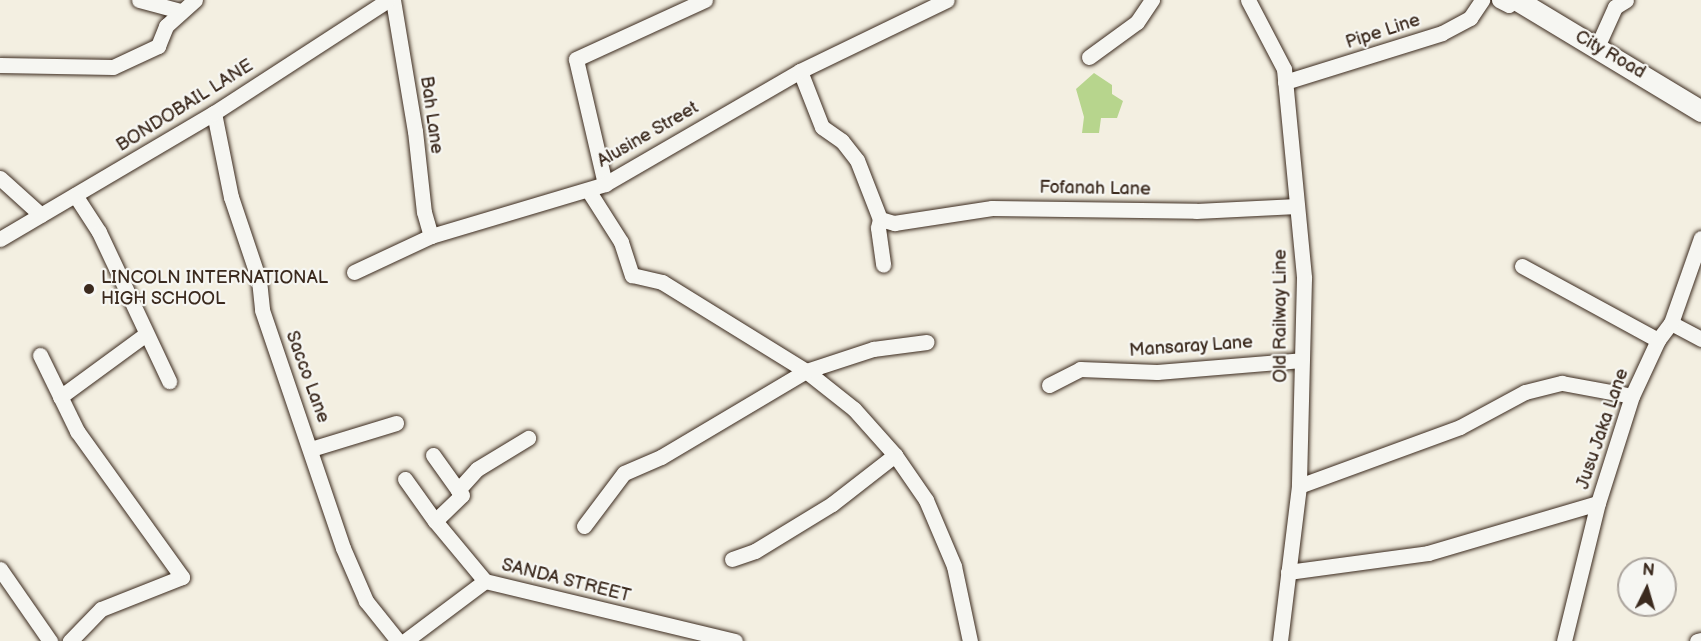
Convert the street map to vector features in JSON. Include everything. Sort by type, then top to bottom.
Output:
[{"type":"main road","name":"City Road","points":[[1508,2],[1596,47],[1701,111]]},
{"type":"street","points":[[139,0],[180,11]]},
{"type":"street","points":[[0,64],[113,67],[158,46],[166,26],[180,11],[195,0]]},
{"type":"street","name":"BONDOBAIL LANE","points":[[0,239],[214,113],[388,0]]},
{"type":"street","name":"Bah Lane","points":[[393,0],[415,131],[424,212],[431,236]]},
{"type":"street","points":[[605,184],[576,59],[705,0]]},
{"type":"street","name":"Alusine Street","points":[[354,272],[431,236],[605,184],[800,71],[947,0]]},
{"type":"street","name":"Old Railway Line","points":[[1248,0],[1284,69],[1304,278],[1299,486],[1280,641]]},
{"type":"street","name":"Pipe Line","points":[[1285,82],[1442,33],[1470,18],[1482,0]]},
{"type":"street","points":[[1596,47],[1615,7],[1626,0]]},
{"type":"street","points":[[1089,57],[1137,22],[1144,3]]},
{"type":"street","points":[[800,71],[822,127],[842,141],[857,159],[887,221],[883,265]]},
{"type":"street","name":"Sacco Lane","points":[[214,113],[231,197],[259,280],[262,310],[343,548],[366,601],[398,641]]},
{"type":"street","points":[[0,178],[41,215]]},
{"type":"street","points":[[588,190],[621,242],[632,276],[662,282],[806,370],[854,409],[895,455],[926,500],[954,566],[970,641]]},
{"type":"street","points":[[75,195],[99,232],[168,381]]},
{"type":"street","name":"Fofanah Lane","points":[[887,221],[992,208],[1196,210],[1297,206]]},
{"type":"street","name":"Jusu Jaka Lane","points":[[1564,641],[1598,503],[1632,396],[1658,340],[1671,323],[1694,281],[1701,238]]},
{"type":"street","points":[[1522,266],[1658,340]]},
{"type":"street","points":[[1671,323],[1701,339]]},
{"type":"street","points":[[60,397],[146,334]]},
{"type":"street","points":[[584,526],[624,473],[661,457],[806,370],[873,349],[927,342]]},
{"type":"street","points":[[40,355],[77,431],[187,572],[101,609],[70,641]]},
{"type":"street","name":"Mansaray Lane","points":[[1049,384],[1080,369],[1157,372],[1302,360]]},
{"type":"street","points":[[1299,486],[1460,427],[1525,392],[1562,383],[1632,396]]},
{"type":"street","points":[[311,449],[396,423]]},
{"type":"street","points":[[458,490],[477,469],[528,438]]},
{"type":"street","points":[[433,455],[462,495],[435,521]]},
{"type":"street","points":[[732,559],[755,551],[832,504],[895,455]]},
{"type":"street","points":[[405,479],[435,521],[485,581]]},
{"type":"street","points":[[1288,572],[1428,553],[1598,503]]},
{"type":"street","points":[[2,579],[50,641]]},
{"type":"street","name":"SANDA STREET","points":[[405,641],[485,581],[735,641]]},
{"type":"green space","points":[[1094,73],[1112,85],[1112,94],[1123,101],[1117,118],[1101,118],[1099,133],[1082,133],[1084,117],[1076,89]]},
{"type":"place","name":"LINCOLN INTERNATIONAL HIGH SCHOOL","points":[[89,289]]}]
